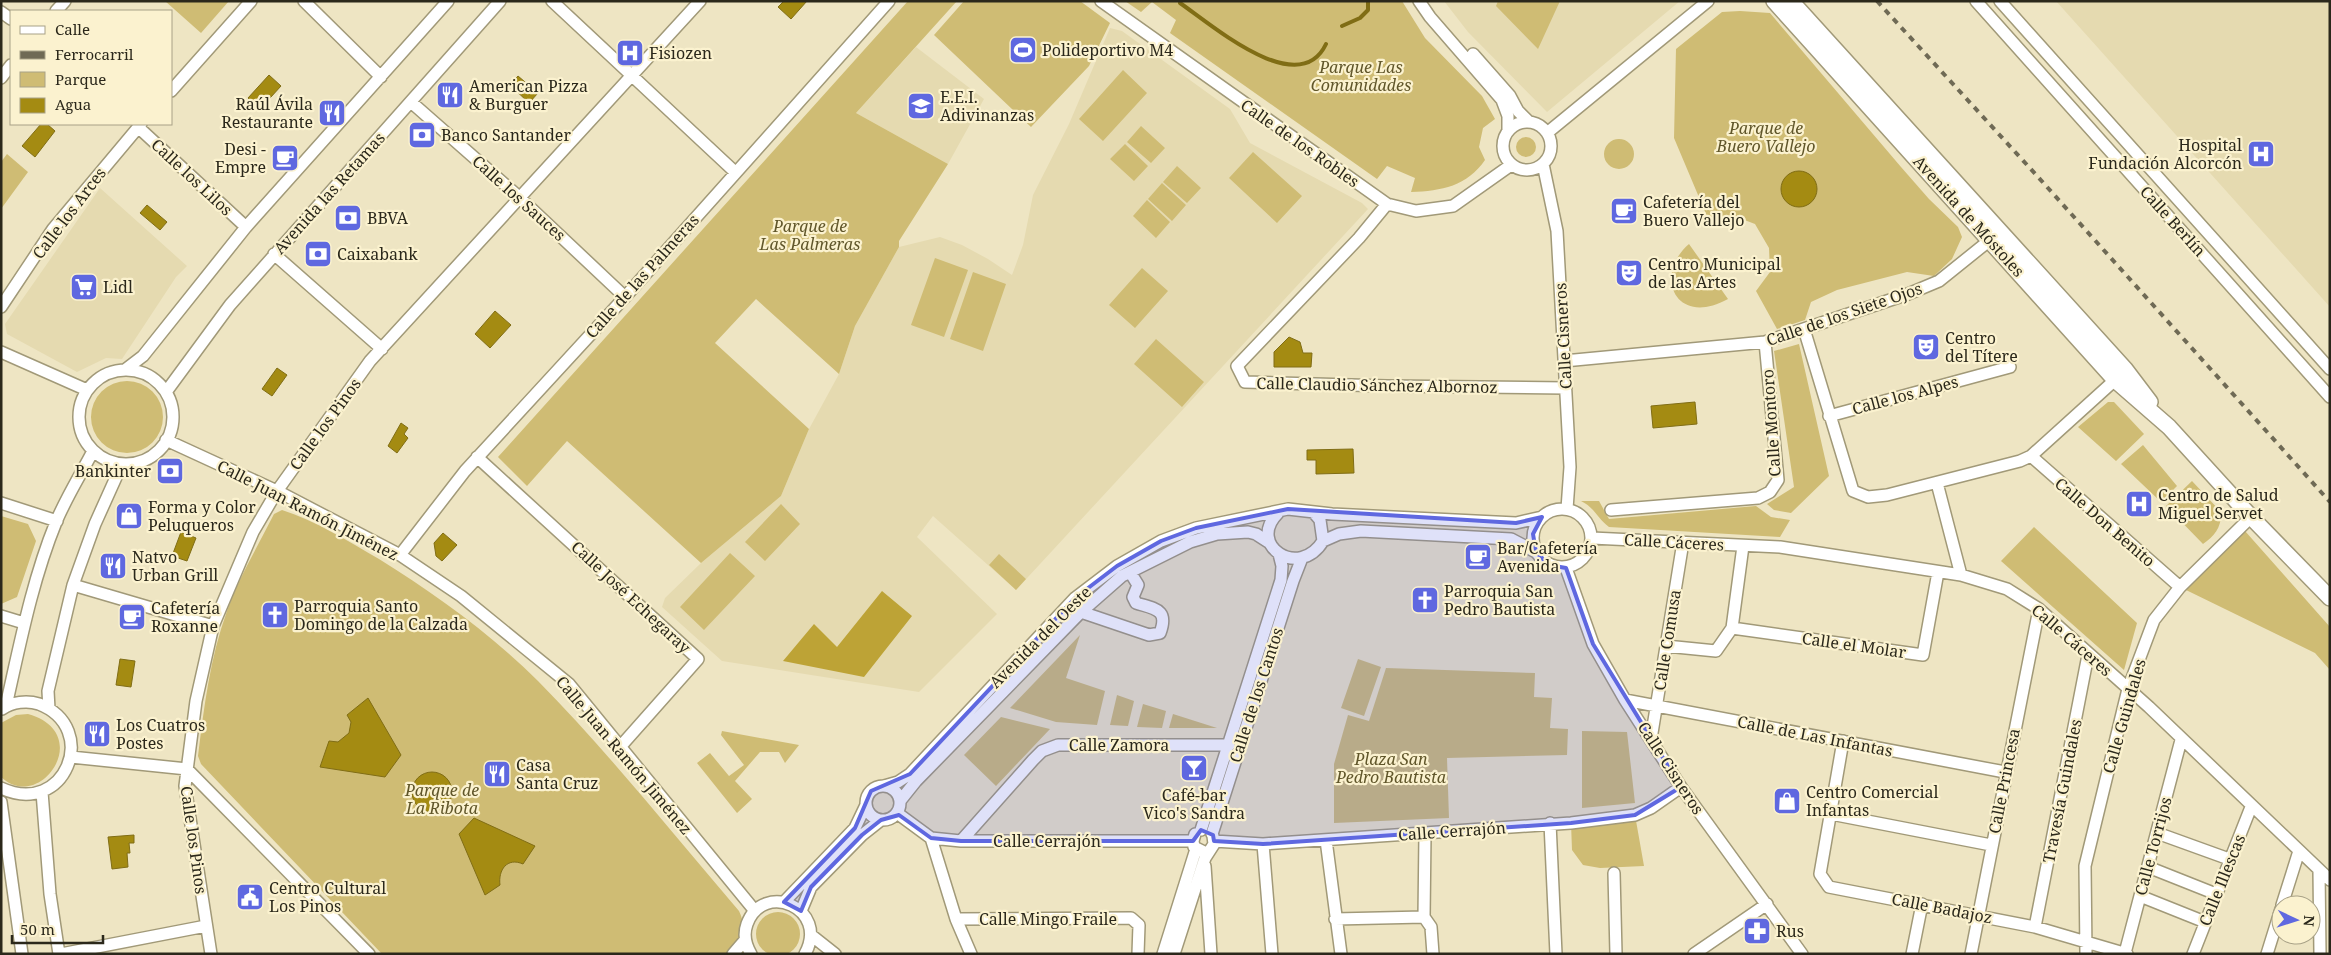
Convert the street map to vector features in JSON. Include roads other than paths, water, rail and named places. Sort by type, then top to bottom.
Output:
[{"type":"main road","name":"Avenida de Móstoles","points":[[1774,1],[1783,8],[2115,380],[2168,427],[2251,517],[2330,598]]},
{"type":"main road","name":"Avenida de Móstoles","points":[[1792,1],[2125,369],[2168,427]]},
{"type":"street","points":[[57,10],[66,1]]},
{"type":"street","points":[[172,89],[252,1]]},
{"type":"street","points":[[304,1],[381,77]]},
{"type":"street","points":[[126,369],[143,356],[246,227],[448,1]]},
{"type":"street","name":"Avenida las Retamas","points":[[166,392],[230,305],[500,1]]},
{"type":"street","points":[[552,1],[736,172]]},
{"type":"street","name":"Calle los Pinos","points":[[211,954],[185,786],[196,701],[213,626],[253,532],[277,491],[370,361],[700,1]]},
{"type":"street","name":"Calle de las Palmeras","points":[[400,555],[478,457],[625,297],[889,1]]},
{"type":"street","name":"Calle de los Robles","points":[[1101,1],[1386,204],[1416,211],[1453,206],[1511,165]]},
{"type":"street","points":[[1419,1],[1430,17],[1502,100],[1508,116],[1508,130],[1502,145],[1506,159],[1511,165],[1524,171],[1544,164],[1551,149],[1547,133],[1536,124],[1529,122],[1514,125],[1508,130]]},
{"type":"street","points":[[1428,1],[1436,13],[1510,96],[1518,111],[1529,122]]},
{"type":"street","points":[[1547,133],[1708,1]]},
{"type":"street","name":"Calle Berlín","points":[[1976,1],[2330,397]]},
{"type":"street","name":"Calle Berlín","points":[[2000,1],[2330,369]]},
{"type":"street","points":[[1,78],[10,66]]},
{"type":"street","name":"Calle los Sauces","points":[[411,102],[520,198],[625,297]]},
{"type":"street","name":"Calle los Lilos","points":[[140,125],[246,227]]},
{"type":"street","name":"Calle los Arces","points":[[1,307],[54,229],[140,125]]},
{"type":"street","name":"Calle Cisneros","points":[[1544,164],[1557,231],[1570,467],[1567,509]]},
{"type":"street","name":"Calle Claudio Sánchez Albornoz","points":[[1386,204],[1359,238],[1237,366],[1245,382],[1477,388],[1566,388]]},
{"type":"street","name":"Calle de los Siete Ojos","points":[[1564,361],[1765,342],[1908,294],[1939,281],[1990,240]]},
{"type":"street","points":[[274,254],[382,349]]},
{"type":"street","name":"Calle los Alpes","points":[[1804,330],[1853,491],[1868,497],[1887,495],[1937,483],[2031,456],[2115,380]]},
{"type":"street","name":"Calle Montoro","points":[[1611,510],[1758,498],[1770,492],[1778,480],[1765,342]]},
{"type":"street","points":[[1,352],[87,390]]},
{"type":"street","name":"Calle los Alpes","points":[[1829,416],[2010,367]]},
{"type":"street","points":[[126,369],[141,372],[155,380],[166,392],[173,416],[166,440],[158,450],[148,458],[135,463],[122,464],[102,458],[93,451],[84,439],[79,425],[79,410],[87,390],[101,376],[113,371],[126,369]]},
{"type":"street","name":"Calle Juan Ramón Jiménez","points":[[166,440],[277,491],[400,555],[461,596],[569,684],[755,911]]},
{"type":"street","points":[[1,788],[13,794],[27,795],[42,792],[55,784],[66,772],[71,757],[71,743],[68,730],[60,718],[49,709],[28,703],[4,708],[24,623],[57,521],[93,451]]},
{"type":"street","name":"Calle Don Benito","points":[[2031,456],[2180,587]]},
{"type":"street","name":"Calle José Echegaray","points":[[478,457],[698,658],[620,747]]},
{"type":"street","points":[[49,709],[48,691],[73,585],[95,524],[122,464]]},
{"type":"street","points":[[1937,483],[1960,575]]},
{"type":"street","points":[[1,503],[57,521]]},
{"type":"street","points":[[1558,509],[1567,509],[1575,511],[1587,522],[1592,538],[1587,554],[1574,565],[1566,568],[1549,565],[1536,552],[1511,539],[1361,531],[1339,534],[1323,540],[1318,548],[1302,558],[1295,559],[1279,554],[1270,543],[1267,535],[1268,524],[1278,513],[1302,510],[1314,513],[1516,523],[1542,517],[1558,509]]},
{"type":"street","name":"Avenida del Oeste","points":[[884,786],[898,782],[910,774],[1075,598],[1117,566],[1161,541],[1196,528],[1278,513]]},
{"type":"street","points":[[1314,513],[1320,520],[1323,540]]},
{"type":"street","points":[[1536,552],[1533,534],[1542,517]]},
{"type":"street","name":"Calle Guindales","points":[[2086,954],[2085,866],[2128,689],[2154,620],[2180,587],[2251,517]]},
{"type":"street","name":"Avenida del Oeste","points":[[900,801],[916,781],[1081,612],[1130,572],[1190,542],[1217,534],[1248,532],[1256,534],[1270,543]]},
{"type":"street","name":"Calle Cáceres","points":[[1592,538],[1780,547],[1960,575],[2007,589],[2038,609],[2128,689],[2330,880]]},
{"type":"street","name":"Calle Comusa","points":[[1651,739],[1683,542]]},
{"type":"street","points":[[1666,646],[1716,652],[1732,628],[1743,546]]},
{"type":"street","name":"Calle de los Cantos","points":[[1209,835],[1229,745],[1281,580],[1282,566],[1279,554]]},
{"type":"street","name":"Calle de los Cantos","points":[[1209,835],[1302,558]]},
{"type":"street","name":"Calle Cisneros","points":[[1566,568],[1593,644],[1625,700],[1681,786],[1767,904],[1799,953]]},
{"type":"street","name":"Avenida del Oeste","points":[[1081,612],[1149,635],[1160,633],[1164,620],[1163,615],[1156,609],[1136,603],[1133,597],[1138,586],[1130,572]]},
{"type":"street","name":"Calle el Molar","points":[[1732,628],[1923,655],[1938,572]]},
{"type":"street","points":[[73,585],[213,626]]},
{"type":"street","name":"Calle Princesa","points":[[1971,954],[2038,609]]},
{"type":"street","points":[[1,616],[24,623]]},
{"type":"street","name":"Travesía Guindales","points":[[2036,927],[2088,655]]},
{"type":"street","name":"Calle de Las Infantas","points":[[1625,700],[2005,772]]},
{"type":"street","name":"Calle Torrijos","points":[[2126,953],[2181,740]]},
{"type":"street","name":"Calle Badajoz","points":[[1843,742],[1820,874],[1829,887],[1978,914],[2036,927],[2126,953]]},
{"type":"street","name":"Calle Zamora","points":[[961,841],[1032,760],[1042,751],[1058,745],[1229,745]]},
{"type":"street","points":[[71,757],[187,769],[369,954]]},
{"type":"street","points":[[784,902],[855,828],[871,791],[884,786],[892,788],[898,793],[900,801],[897,814],[887,820],[880,820],[871,815],[866,805]]},
{"type":"street","name":"Calle Cerrajón","points":[[1209,835],[1262,844],[1425,834],[1635,815],[1651,808],[1681,786]]},
{"type":"street","points":[[42,792],[50,894],[60,954],[206,926]]},
{"type":"street","points":[[1,802],[22,954]]},
{"type":"street","name":"Calle Illescas","points":[[2193,954],[2251,807]]},
{"type":"street","points":[[897,814],[931,838],[956,920],[971,954]]},
{"type":"street","points":[[1831,814],[1992,844]]},
{"type":"street","points":[[801,911],[812,887],[862,835],[880,820]]},
{"type":"street","points":[[1550,823],[1556,954]]},
{"type":"street","points":[[1163,954],[1200,850],[1209,835],[1195,834],[1200,850],[1211,954]]},
{"type":"street","points":[[1425,834],[1424,917],[1431,927],[1432,954]]},
{"type":"street","points":[[2157,834],[2229,860]]},
{"type":"street","name":"Calle Cerrajón","points":[[931,838],[961,841],[1200,850]]},
{"type":"street","points":[[1326,840],[1341,954]]},
{"type":"street","points":[[1262,844],[1272,954]]},
{"type":"street","points":[[1174,954],[1200,850]]},
{"type":"street","points":[[2285,895],[2299,852]]},
{"type":"street","points":[[2148,867],[2216,894]]},
{"type":"street","points":[[2319,870],[2320,954]]},
{"type":"street","points":[[1614,873],[1616,954]]},
{"type":"street","points":[[2140,896],[2205,922]]},
{"type":"street","points":[[751,954],[745,940],[747,924],[755,911],[774,902],[784,902],[801,911],[807,918],[811,935],[806,954]]},
{"type":"street","points":[[1694,954],[1767,904]]},
{"type":"street","points":[[1912,954],[1922,904]]},
{"type":"street","points":[[1335,919],[1424,917]]},
{"type":"street","name":"Calle Mingo Fraile","points":[[956,920],[1131,918],[1138,925],[1138,954]]},
{"type":"street","points":[[811,935],[835,954]]},
{"type":"street","points":[[733,954],[745,940]]},
{"type":"street","points":[[2267,954],[2271,941]]},
{"type":"water","points":[[784,1],[807,1],[791,19],[778,7]]},
{"type":"water","points":[[269,75],[281,86],[260,109],[248,98]]},
{"type":"water","points":[[518,76],[538,93],[529,103],[510,85]]},
{"type":"water","points":[[40,125],[48,125],[55,131],[35,157],[22,146]]},
{"type":"water","points":[[1799,171],[1806,172],[1812,176],[1816,182],[1816,196],[1812,202],[1806,206],[1799,207],[1792,206],[1786,202],[1782,196],[1781,189],[1782,182],[1786,176],[1792,172]]},
{"type":"water","points":[[147,205],[167,222],[160,230],[140,213]]},
{"type":"water","points":[[495,311],[511,325],[490,348],[475,334]]},
{"type":"water","points":[[1289,337],[1300,342],[1303,353],[1312,353],[1311,367],[1274,367],[1274,352]]},
{"type":"water","points":[[277,368],[287,375],[272,396],[262,389]]},
{"type":"water","points":[[1695,402],[1697,424],[1653,428],[1651,406]]},
{"type":"water","points":[[401,423],[408,428],[404,434],[408,438],[397,453],[388,446]]},
{"type":"water","points":[[1353,449],[1354,473],[1316,474],[1316,460],[1307,460],[1307,450]]},
{"type":"water","points":[[181,532],[196,538],[187,561],[172,556]]},
{"type":"water","points":[[443,533],[457,545],[442,561],[436,556],[434,543]]},
{"type":"water","points":[[120,659],[135,661],[131,687],[116,685]]},
{"type":"water","points":[[368,698],[401,755],[385,777],[320,767],[329,741],[338,742],[349,733],[351,722],[347,715]]},
{"type":"water","points":[[432,772],[446,778],[452,792],[446,806],[432,812],[418,806],[412,792],[418,778]]},
{"type":"water","points":[[474,818],[535,846],[523,864],[512,862],[505,866],[500,874],[500,885],[485,895],[459,834]]},
{"type":"water","points":[[134,835],[134,843],[129,843],[130,853],[127,853],[128,867],[112,869],[108,837]]},
{"type":"waterway","points":[[1342,26],[1360,18],[1368,10],[1368,1]]},
{"type":"waterway","points":[[1180,3],[1233,41],[1276,62],[1296,65],[1313,60],[1326,44]]},
{"type":"railway","points":[[1877,1],[2330,502]]},
{"type":"place","name":"Polideportivo M4","points":[[1023,50]]},
{"type":"place","name":"Fisiozen","points":[[630,53]]},
{"type":"place","name":"American Pizza & Burguer","points":[[450,95]]},
{"type":"place","name":"E.E.I. Adivinanzas","points":[[921,106]]},
{"type":"place","name":"Raúl Ávila Restaurante","points":[[332,113]]},
{"type":"place","name":"Banco Santander","points":[[422,135]]},
{"type":"place","name":"Hospital Fundación Alcorcón","points":[[2261,154]]},
{"type":"place","name":"Desi - Empre","points":[[285,158]]},
{"type":"place","name":"Cafetería del Buero Vallejo","points":[[1624,211]]},
{"type":"place","name":"BBVA","points":[[348,218]]},
{"type":"place","name":"Caixabank","points":[[318,254]]},
{"type":"place","name":"Centro Municipal de las Artes","points":[[1629,273]]},
{"type":"place","name":"Lidl","points":[[84,287]]},
{"type":"place","name":"Centro del Títere","points":[[1926,347]]},
{"type":"place","name":"Bankinter","points":[[170,471]]},
{"type":"place","name":"Centro de Salud Miguel Servet","points":[[2139,504]]},
{"type":"place","name":"Forma y Color Peluqueros","points":[[129,516]]},
{"type":"place","name":"Bar/Cafetería Avenida","points":[[1478,557]]},
{"type":"place","name":"Natvo Urban Grill","points":[[113,566]]},
{"type":"place","name":"Parroquia San Pedro Bautista","points":[[1425,600]]},
{"type":"place","name":"Parroquia Santo Domingo de la Calzada","points":[[275,615]]},
{"type":"place","name":"Cafetería Roxanne","points":[[132,617]]},
{"type":"place","name":"Los Cuatros Postes","points":[[97,734]]},
{"type":"place","name":"Café-bar Vico's Sandra","points":[[1194,768]]},
{"type":"place","name":"Casa Santa Cruz","points":[[497,774]]},
{"type":"place","name":"Centro Comercial Infantas","points":[[1787,801]]},
{"type":"place","name":"Centro Cultural Los Pinos","points":[[250,897]]},
{"type":"place","name":"Rus","points":[[1757,931]]},
{"type":"park label","name":"Parque Las Comunidades","points":[[1361,76]]},
{"type":"park label","name":"Parque de Buero Vallejo","points":[[1766,137]]},
{"type":"park label","name":"Parque de Las Palmeras","points":[[810,235]]},
{"type":"park label","name":"Plaza San Pedro Bautista","points":[[1391,768]]},
{"type":"park label","name":"Parque de La Ribota","points":[[442,799]]}]
